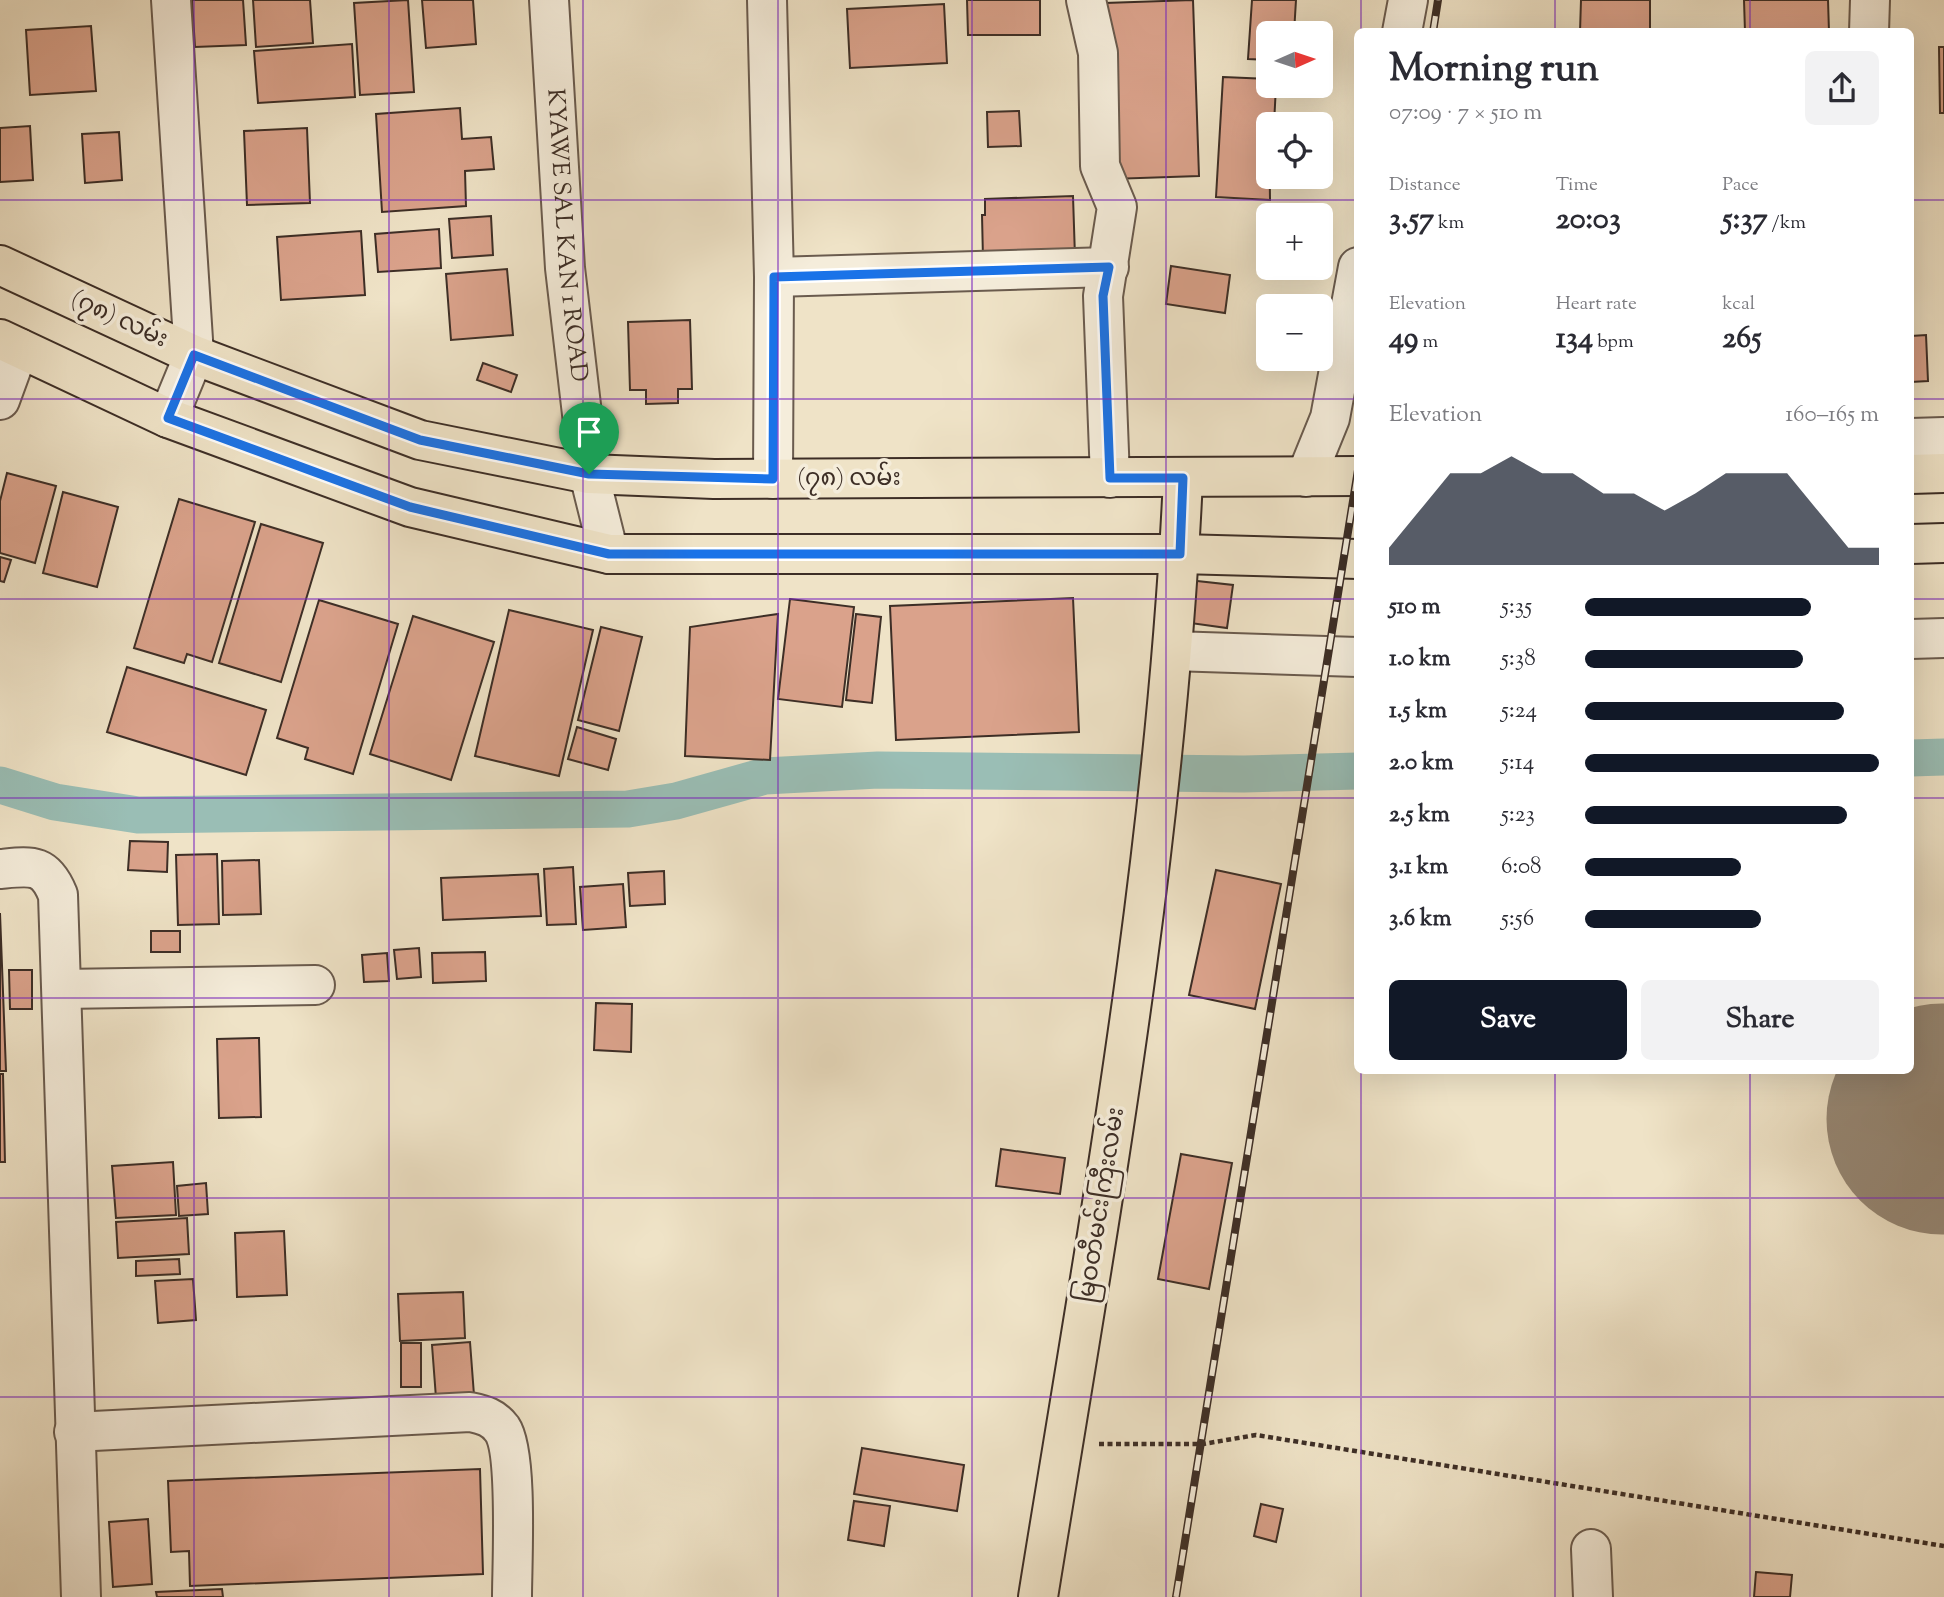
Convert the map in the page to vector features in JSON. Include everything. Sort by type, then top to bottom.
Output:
[{"type":"main road","name":"(၇၈) လမ်း","points":[[0,265],[194,355],[420,440],[589,474],[773,479],[1354,476]]},
{"type":"main road","points":[[6,343],[168,418],[410,507],[609,554],[1180,554],[1354,559]]},
{"type":"main road","points":[[1914,474],[1944,473]]},
{"type":"main road","name":"မြဝတီမင်းကြီးလမ်း","points":[[1038,1597],[1117,1119],[1159,800],[1180,554],[1183,478]]},
{"type":"main road","points":[[1914,544],[1944,543]]},
{"type":"street","points":[[168,418],[194,355],[171,0]]},
{"type":"street","name":"KYAWE SAL KAN 1 ROAD","points":[[549,0],[565,268],[589,474],[609,554]]},
{"type":"street","points":[[767,0],[774,277],[773,479]]},
{"type":"street","points":[[1086,0],[1098,52],[1100,166],[1117,207],[1103,296],[1110,478]]},
{"type":"street","points":[[1403,28],[1408,0]]},
{"type":"street","points":[[1869,28],[1870,0]]},
{"type":"street","points":[[774,277],[1109,267]]},
{"type":"street","points":[[1306,477],[1344,419],[1354,310]]},
{"type":"street","points":[[0,401],[6,343]]},
{"type":"street","points":[[1914,438],[1944,438]]},
{"type":"street","points":[[1914,639],[1944,638]]},
{"type":"street","points":[[1172,650],[1354,657]]},
{"type":"street","points":[[0,869],[33,866],[51,877],[58,895],[81,1597]]},
{"type":"street","points":[[62,989],[315,985]]},
{"type":"street","points":[[74,1432],[470,1412],[490,1416],[504,1431],[510,1455],[512,1597]]},
{"type":"street","points":[[1591,1549],[1593,1597]]},
{"type":"path","points":[[1063,1443],[1203,1444],[1256,1435],[1944,1546]]},
{"type":"building","points":[[192,0],[243,0],[246,45],[195,47]]},
{"type":"building","points":[[253,0],[310,0],[313,43],[256,47]]},
{"type":"building","points":[[408,0],[414,92],[360,95],[354,3]]},
{"type":"building","points":[[422,0],[473,0],[476,44],[426,48]]},
{"type":"building","points":[[967,0],[1040,0],[1040,35],[968,35]]},
{"type":"building","points":[[1193,0],[1199,176],[1111,179],[1105,3]]},
{"type":"building","points":[[1252,0],[1296,0],[1295,21],[1256,21],[1256,59],[1248,59]]},
{"type":"building","points":[[1581,0],[1650,0],[1650,28],[1580,28]]},
{"type":"building","points":[[1744,0],[1828,0],[1829,28],[1745,28]]},
{"type":"building","points":[[944,4],[947,63],[850,68],[847,9]]},
{"type":"building","points":[[91,26],[96,91],[30,95],[26,30]]},
{"type":"building","points":[[352,44],[355,97],[258,103],[254,51]]},
{"type":"building","points":[[1939,47],[1944,47],[1944,113],[1940,113]]},
{"type":"building","points":[[1223,77],[1256,78],[1256,98],[1275,98],[1275,112],[1256,112],[1256,189],[1270,189],[1270,200],[1216,197]]},
{"type":"building","points":[[460,108],[462,139],[491,137],[494,169],[465,171],[466,206],[382,212],[376,114]]},
{"type":"building","points":[[1019,111],[1021,146],[988,147],[987,112]]},
{"type":"building","points":[[30,126],[33,180],[0,182],[0,128]]},
{"type":"building","points":[[307,128],[310,203],[247,205],[244,131]]},
{"type":"building","points":[[119,132],[122,180],[85,183],[82,134]]},
{"type":"building","points":[[1073,196],[1075,257],[983,259],[982,215],[985,215],[985,199]]},
{"type":"building","points":[[491,216],[493,255],[452,258],[449,219]]},
{"type":"building","points":[[439,229],[441,268],[378,272],[375,234]]},
{"type":"building","points":[[361,231],[365,295],[281,300],[277,237]]},
{"type":"building","points":[[1171,266],[1230,275],[1225,313],[1166,304]]},
{"type":"building","points":[[507,269],[513,335],[451,340],[446,274]]},
{"type":"building","points":[[690,320],[692,389],[678,389],[678,403],[646,404],[646,390],[630,390],[628,322]]},
{"type":"building","points":[[1926,335],[1928,381],[1914,382],[1914,336]]},
{"type":"building","points":[[483,363],[517,375],[511,392],[477,380]]},
{"type":"building","points":[[7,473],[56,486],[35,563],[0,553],[0,501]]},
{"type":"building","points":[[63,492],[118,507],[97,587],[43,573]]},
{"type":"building","points":[[179,499],[255,522],[212,662],[187,654],[184,663],[134,648]]},
{"type":"building","points":[[261,524],[323,543],[281,682],[219,663]]},
{"type":"building","points":[[0,557],[11,560],[4,582],[0,581]]},
{"type":"building","points":[[1188,580],[1233,585],[1227,628],[1183,622]]},
{"type":"building","points":[[1073,598],[1079,732],[896,740],[890,606]]},
{"type":"building","points":[[790,599],[854,607],[842,707],[778,699]]},
{"type":"building","points":[[319,600],[398,624],[353,774],[305,759],[308,748],[277,738]]},
{"type":"building","points":[[509,610],[593,630],[559,776],[475,756]]},
{"type":"building","points":[[778,614],[770,760],[685,756],[690,627]]},
{"type":"building","points":[[856,614],[881,617],[872,703],[846,700]]},
{"type":"building","points":[[413,616],[494,642],[451,780],[370,754]]},
{"type":"building","points":[[601,627],[642,637],[619,731],[578,720]]},
{"type":"building","points":[[127,667],[266,710],[246,775],[107,732]]},
{"type":"building","points":[[577,727],[616,739],[608,770],[568,759]]},
{"type":"building","points":[[130,841],[168,842],[167,872],[128,870]]},
{"type":"building","points":[[217,854],[219,924],[178,925],[176,855]]},
{"type":"building","points":[[259,860],[261,914],[223,915],[222,861]]},
{"type":"building","points":[[573,867],[576,924],[547,925],[544,869]]},
{"type":"building","points":[[1216,870],[1281,884],[1255,1009],[1189,995]]},
{"type":"building","points":[[664,871],[665,904],[630,906],[628,873]]},
{"type":"building","points":[[538,874],[541,916],[443,920],[441,878]]},
{"type":"building","points":[[623,884],[626,927],[583,930],[580,887]]},
{"type":"building","points":[[0,913],[6,1071],[0,1071]]},
{"type":"building","points":[[151,931],[180,931],[180,952],[151,952]]},
{"type":"building","points":[[419,948],[421,977],[397,979],[394,950]]},
{"type":"building","points":[[485,952],[486,981],[433,983],[432,953]]},
{"type":"building","points":[[387,953],[389,981],[364,982],[362,955]]},
{"type":"building","points":[[9,970],[32,970],[32,1009],[10,1009]]},
{"type":"building","points":[[596,1003],[632,1004],[631,1052],[594,1050]]},
{"type":"building","points":[[259,1038],[261,1117],[219,1118],[217,1039]]},
{"type":"building","points":[[0,1074],[3,1074],[5,1162],[0,1162]]},
{"type":"building","points":[[1001,1149],[1065,1158],[1060,1194],[996,1186]]},
{"type":"building","points":[[1181,1154],[1232,1163],[1209,1289],[1158,1279]]},
{"type":"building","points":[[173,1162],[176,1215],[116,1218],[112,1166]]},
{"type":"building","points":[[206,1183],[208,1214],[179,1216],[177,1186]]},
{"type":"building","points":[[187,1218],[189,1254],[118,1258],[116,1222]]},
{"type":"building","points":[[284,1231],[287,1295],[237,1297],[235,1233]]},
{"type":"building","points":[[179,1259],[180,1274],[136,1276],[136,1261]]},
{"type":"building","points":[[193,1279],[196,1320],[158,1323],[155,1281]]},
{"type":"building","points":[[463,1292],[465,1338],[400,1341],[398,1294]]},
{"type":"building","points":[[470,1342],[474,1395],[436,1398],[432,1345]]},
{"type":"building","points":[[401,1343],[421,1343],[421,1387],[401,1387]]},
{"type":"building","points":[[862,1448],[964,1465],[957,1511],[854,1494]]},
{"type":"building","points":[[480,1469],[483,1574],[190,1586],[189,1551],[171,1552],[168,1481]]},
{"type":"building","points":[[854,1501],[890,1506],[884,1546],[848,1540]]},
{"type":"building","points":[[1261,1504],[1283,1509],[1276,1542],[1254,1536]]},
{"type":"building","points":[[148,1519],[152,1584],[113,1587],[109,1522]]},
{"type":"building","points":[[1756,1572],[1792,1575],[1790,1597],[1754,1597]]},
{"type":"building","points":[[222,1589],[223,1597],[157,1597],[156,1592]]},
{"type":"waterway","points":[[1914,758],[1944,757]]},
{"type":"waterway","points":[[0,785],[55,802],[138,815],[628,809],[676,801],[765,776],[878,770],[1244,774],[1354,771]]},
{"type":"railway","points":[[1434,28],[1438,0]]},
{"type":"railway","points":[[1176,1597],[1354,495]]},
{"type":"route","points":[[1109,267],[1103,296],[1110,478],[1183,478],[1180,554],[609,554],[410,507],[168,418],[194,355],[420,440],[589,474],[773,479],[771,356],[774,277],[1109,267]]}]
